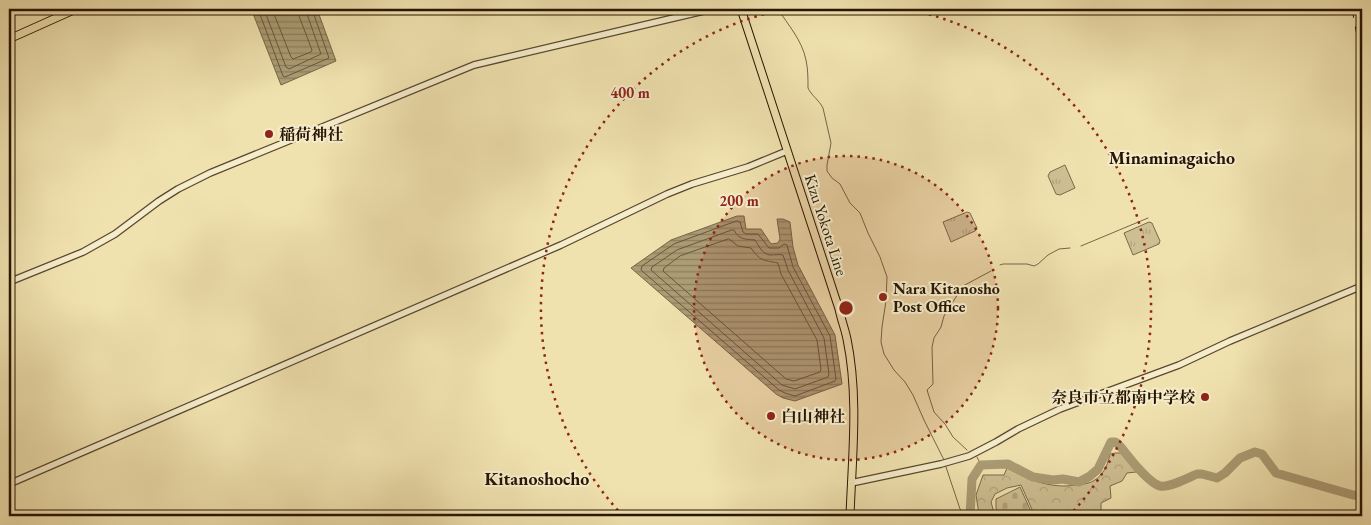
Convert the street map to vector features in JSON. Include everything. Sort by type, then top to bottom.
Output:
[{"type":"main road","points":[[9,39],[76,9]]},
{"type":"main road","name":"Kizu Yokota Line","points":[[741,9],[839,309],[847,340],[854,413],[850,516]]},
{"type":"street","points":[[9,282],[83,252],[114,234],[178,190],[210,173],[443,76],[484,62],[712,9]]},
{"type":"street","points":[[9,484],[561,245],[667,194],[692,184],[748,167],[788,151]]},
{"type":"street","points":[[851,483],[944,463],[977,452],[1060,408],[1178,365],[1230,341],[1362,286]]},
{"type":"green space","points":[[1065,165],[1075,188],[1060,195],[1056,194],[1048,176],[1050,172]]},
{"type":"green space","points":[[967,212],[970,213],[977,228],[975,231],[951,242],[943,222]]},
{"type":"green space","points":[[1149,222],[1152,223],[1160,241],[1159,244],[1133,255],[1124,233]]},
{"type":"green space","points":[[1126,453],[1152,478],[1149,480],[1136,472],[1127,473],[1122,481],[1110,486],[1111,498],[1101,503],[1101,516],[1035,516],[1021,485],[1007,488],[995,494],[991,502],[995,516],[979,514],[976,495],[983,475],[1004,475],[1007,468],[1032,480],[1049,485],[1067,486],[1084,484],[1095,480],[1100,475],[1106,468],[1110,454]]},
{"type":"green space","points":[[1020,487],[1033,516],[998,516],[996,499]]},
{"type":"water","points":[[259,9],[317,9],[336,61],[281,85],[252,11]]},
{"type":"water","points":[[737,216],[744,216],[746,229],[761,229],[771,244],[778,243],[780,239],[777,219],[790,222],[793,247],[798,265],[835,335],[842,384],[795,401],[783,398],[776,394],[631,268],[671,240]]},
{"type":"waterway","points":[[778,9],[801,46],[807,63],[808,88],[823,108],[831,143],[827,171],[840,184],[850,203],[860,213],[887,277],[881,342],[884,354],[913,395],[944,460]]},
{"type":"waterway","points":[[1081,246],[1148,218]]},
{"type":"waterway","points":[[1000,265],[1027,264],[1034,266],[1059,249],[1070,248]]},
{"type":"waterway","points":[[967,450],[953,437],[934,412],[927,390],[933,384],[932,347],[944,316],[963,286],[991,271]]},
{"type":"waterway","points":[[970,516],[972,479],[981,465],[1008,464],[1033,477],[1079,482],[1098,469],[1111,442],[1119,444],[1134,464],[1152,482],[1160,486],[1173,484],[1197,474],[1217,478],[1240,458],[1255,452],[1262,454],[1276,473],[1362,496]]},
{"type":"waterway","points":[[977,457],[981,465]]},
{"type":"waterway","points":[[945,464],[960,509],[966,516]]},
{"type":"railway","points":[[1352,9],[1362,62]]},
{"type":"place","name":"稲荷神社","points":[[269,134]]},
{"type":"place","name":"Nara Kitanosho Post Office","points":[[883,297]]},
{"type":"place","name":"奈良市立都南中学校","points":[[1205,397]]},
{"type":"place","name":"白山神社","points":[[771,416]]},
{"type":"district","name":"Minaminagaicho","points":[[1172,157]]},
{"type":"district","name":"Kitanoshocho","points":[[537,478]]}]
